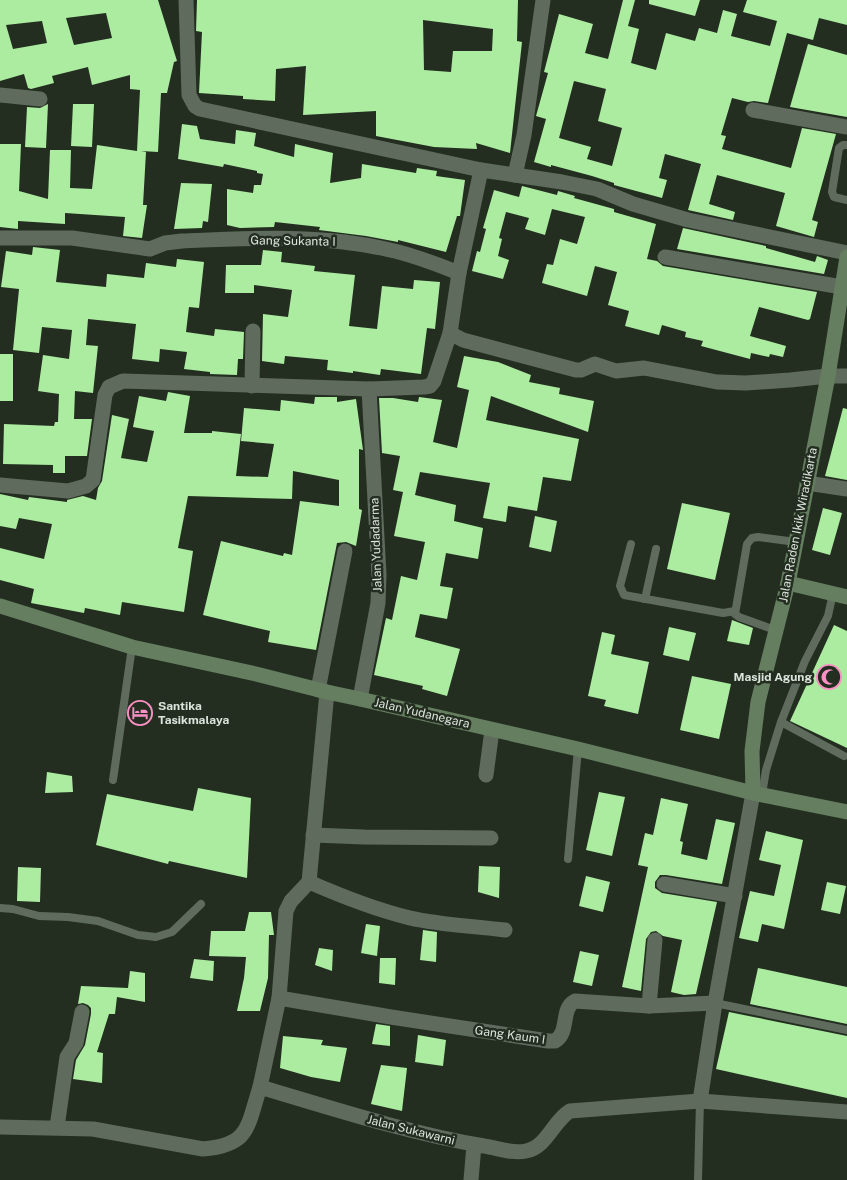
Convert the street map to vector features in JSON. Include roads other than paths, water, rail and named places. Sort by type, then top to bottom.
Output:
[{"type":"main road","name":"Jalan Raden Ikik Wiradikarta","points":[[758,793],[752,751],[758,702],[788,583],[828,376],[847,261]]},
{"type":"main road","points":[[788,583],[840,595]]},
{"type":"main road","name":"Jalan Yudanegara","points":[[0,606],[132,647],[256,674],[758,793],[847,812]]},
{"type":"street","points":[[186,0],[190,95],[195,106],[200,109],[481,170],[597,189],[633,204],[688,220],[847,261]]},
{"type":"street","points":[[514,175],[524,135],[543,0]]},
{"type":"street","points":[[0,95],[40,99]]},
{"type":"street","points":[[753,110],[847,127]]},
{"type":"street","points":[[0,485],[68,490],[86,486],[93,480],[105,395],[109,387],[123,381],[370,389],[430,386],[434,381],[450,333],[459,273],[481,170]]},
{"type":"street","name":"Gang Sukanta I","points":[[0,238],[72,238],[150,249],[165,243],[214,240],[319,240],[347,242],[390,250],[459,273]]},
{"type":"street","points":[[665,257],[842,287]]},
{"type":"street","points":[[252,386],[253,331]]},
{"type":"street","points":[[450,333],[463,340],[576,370],[581,370],[595,364],[616,371],[644,368],[717,382],[746,383],[847,376]]},
{"type":"street","name":"Jalan Yudadarma","points":[[360,698],[378,604],[370,389]]},
{"type":"street","points":[[806,483],[847,489]]},
{"type":"street","points":[[0,1128],[93,1130],[203,1149],[220,1148],[234,1142],[244,1134],[260,1087],[279,998],[286,911],[291,901],[309,882],[322,691],[345,550]]},
{"type":"street","points":[[486,775],[492,730]]},
{"type":"street","points":[[700,1101],[715,1003],[735,896],[758,793]]},
{"type":"street","points":[[313,835],[364,838],[491,838]]},
{"type":"street","points":[[309,882],[340,895],[412,918],[505,930]]},
{"type":"street","points":[[664,884],[735,896]]},
{"type":"street","points":[[650,1006],[655,940]]},
{"type":"street","name":"Gang Kaum I","points":[[279,998],[419,1022],[548,1041],[555,1041],[563,1034],[570,1003],[575,1001],[650,1006],[715,1003]]},
{"type":"street","points":[[57,1128],[67,1057],[76,1043],[82,1012]]},
{"type":"street","name":"Jalan Sukawarni","points":[[260,1087],[410,1131],[509,1151],[526,1151],[538,1146],[552,1131],[562,1116],[570,1111],[700,1101],[847,1112]]},
{"type":"street","points":[[471,1180],[474,1145]]},
{"type":"lane","points":[[847,145],[842,145],[839,148],[832,192],[834,197],[847,200]]},
{"type":"lane","points":[[734,611],[749,540],[758,537],[796,542]]},
{"type":"lane","points":[[631,544],[620,586],[624,595],[724,613],[734,611]]},
{"type":"lane","points":[[645,600],[656,549]]},
{"type":"lane","points":[[758,793],[781,722],[805,661],[840,595]]},
{"type":"lane","points":[[734,611],[739,617],[775,630]]},
{"type":"lane","points":[[113,780],[132,647]]},
{"type":"lane","points":[[781,722],[844,756]]},
{"type":"lane","points":[[568,859],[578,749]]},
{"type":"lane","points":[[0,908],[13,909],[39,916],[98,921],[138,935],[156,937],[172,932],[200,904]]},
{"type":"lane","points":[[715,1003],[847,1030]]},
{"type":"lane","points":[[698,1180],[700,1101]]},
{"type":"place","name":"Masjid Agung","points":[[829,677]]},
{"type":"place","name":"Santika Tasikmalaya","points":[[140,713]]}]
